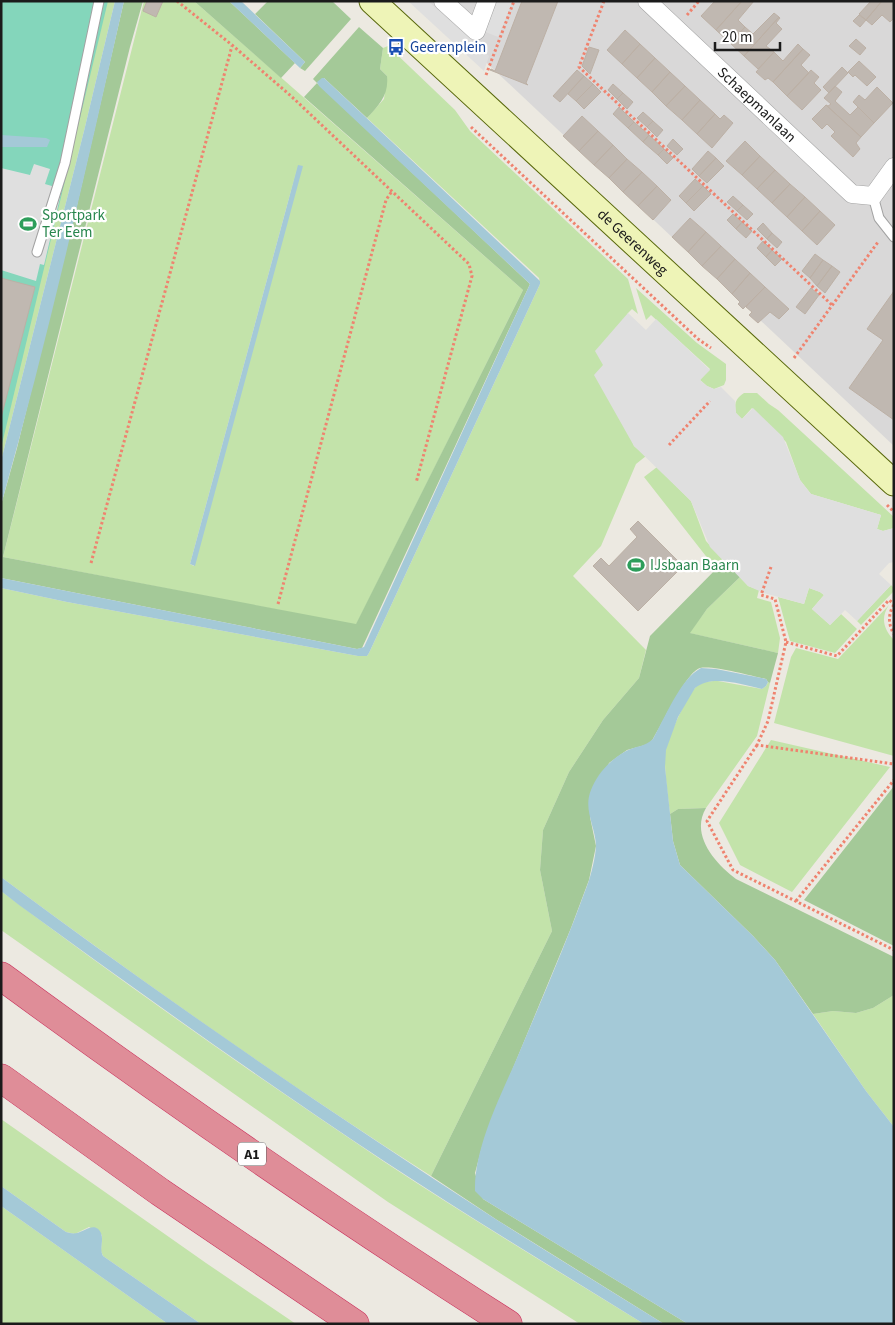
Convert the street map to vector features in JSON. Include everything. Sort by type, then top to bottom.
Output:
[{"type":"highway","name":"A1","points":[[1,976],[286,1179],[508,1324]]},
{"type":"highway","points":[[1,1078],[160,1192],[355,1324]]},
{"type":"main road","name":"de Geerenweg","points":[[372,1],[894,483]]},
{"type":"street","points":[[443,1],[476,31],[486,1]]},
{"type":"street","name":"Schaepmanlaan","points":[[647,1],[852,194],[873,196]]},
{"type":"street","points":[[873,196],[894,167]]},
{"type":"lane","points":[[37,252],[65,163],[99,1]]},
{"type":"lane","points":[[873,196],[878,218],[894,237]]},
{"type":"path","points":[[177,1],[291,96],[469,264],[472,276],[416,483]]},
{"type":"path","points":[[487,73],[514,1]]},
{"type":"path","points":[[604,1],[579,67],[832,305]]},
{"type":"path","points":[[91,564],[232,45]]},
{"type":"path","points":[[278,604],[386,200],[392,191]]},
{"type":"path","points":[[780,378],[887,229]]},
{"type":"path","points":[[669,445],[710,401]]},
{"type":"path","points":[[771,567],[761,595],[774,599],[786,642],[768,721],[758,745],[707,821],[733,870],[894,950]]},
{"type":"path","points":[[786,642],[837,656],[889,600],[894,604],[889,615],[890,629],[894,634]]},
{"type":"path","points":[[758,745],[894,764]]},
{"type":"path","points":[[796,901],[894,780]]},
{"type":"shaded area","points":[[408,1],[428,1],[489,56],[484,71]]},
{"type":"shaded area","points":[[421,1],[894,1],[894,446]]},
{"type":"shaded area","points":[[496,1],[513,1],[498,37],[483,31]]},
{"type":"shaded area","points":[[34,164],[50,169],[45,184],[62,189],[44,265],[40,264],[36,281],[1,270],[1,168],[30,175]]},
{"type":"shaded area","points":[[628,313],[646,330],[656,319],[710,370],[700,380],[714,389],[721,387],[735,401],[736,413],[742,419],[753,408],[783,437],[800,480],[811,494],[881,515],[877,529],[883,531],[894,528],[894,562],[889,563],[879,574],[891,585],[857,621],[845,610],[830,625],[812,609],[824,595],[809,588],[804,604],[764,593],[748,586],[710,547],[691,501],[634,446],[594,375],[603,365],[595,351]]},
{"type":"green space","name":"Sportpark Ter Eem","points":[[1,1],[108,1],[1,448]]},
{"type":"green space","points":[[106,1],[115,1],[1,461],[1,429]]},
{"type":"green space","points":[[124,1],[143,1],[3,557],[356,624],[523,290],[304,97],[317,83],[530,284],[362,648],[357,649],[1,578],[1,505],[17,448],[77,205]]},
{"type":"green space","points":[[144,1],[194,1],[523,290],[356,625],[3,557]],"holes":[[[298,165],[194,566],[190,564]]]},
{"type":"green space","points":[[194,1],[229,1],[295,63],[281,78]]},
{"type":"green space","points":[[268,1],[332,1],[351,19],[305,71],[300,68],[305,62],[255,14]]},
{"type":"green space","points":[[359,27],[383,48],[380,69],[387,76],[385,94],[367,118],[324,78],[317,83],[313,79]]},
{"type":"green space","points":[[388,46],[455,110],[470,131],[628,279],[638,314],[632,309],[628,313],[603,366],[634,446],[646,456],[636,464],[601,546],[573,576],[646,650],[639,678],[603,720],[569,772],[543,830],[540,870],[552,931],[431,1176],[213,1030],[1,877],[1,588],[358,656],[367,656],[369,653],[540,284],[539,278],[367,118],[384,99],[387,76],[380,69],[383,48]]},
{"type":"green space","points":[[636,288],[697,343],[726,364],[726,380],[724,385],[714,389],[700,380],[710,369],[651,315],[646,320]]},
{"type":"green space","points":[[744,393],[757,393],[778,410],[894,517],[894,528],[883,531],[877,529],[881,515],[811,494],[800,480],[786,442],[752,408],[742,419],[736,413],[736,401]]},
{"type":"green space","name":"IJsbaan Baarn","points":[[657,467],[691,501],[706,541],[724,561],[716,569],[644,477]]},
{"type":"green space","points":[[724,561],[740,577],[707,609],[690,633],[778,653],[770,683],[766,679],[733,671],[706,667],[700,668],[688,679],[649,744],[627,750],[609,763],[590,817],[596,846],[589,880],[504,1090],[482,1147],[475,1173],[483,1199],[688,1324],[664,1324],[497,1220],[431,1176],[552,931],[540,870],[543,830],[569,772],[603,720],[639,678],[650,636]]},
{"type":"green space","points":[[740,577],[748,586],[759,590],[757,598],[771,602],[780,638],[778,653],[689,633],[707,609]]},
{"type":"green space","points":[[891,585],[894,591],[861,625],[857,621]]},
{"type":"green space","points":[[809,588],[824,595],[812,609],[830,625],[841,614],[857,629],[835,653],[790,641],[778,597],[804,604]]},
{"type":"green space","points":[[889,605],[886,610],[884,624],[894,640],[894,756],[774,723],[791,657],[796,648],[838,659]]},
{"type":"green space","points":[[718,681],[762,689],[768,682],[770,683],[757,736],[706,808],[678,809],[670,814],[665,753],[670,738],[684,705],[694,688],[701,683]]},
{"type":"green space","points":[[771,740],[890,767],[792,892],[740,865],[719,823]]},
{"type":"green space","points":[[894,786],[894,946],[804,900]]},
{"type":"green space","points":[[706,808],[701,828],[703,838],[707,848],[720,865],[736,879],[894,957],[894,995],[873,1008],[856,1013],[833,1011],[813,1014],[775,960],[680,865],[673,841],[670,814],[678,809]]},
{"type":"green space","points":[[1,891],[143,995],[383,1161],[644,1324],[580,1324],[388,1202],[1,930]]},
{"type":"green space","points":[[894,995],[894,1127],[866,1091],[813,1014],[833,1011],[856,1013],[873,1008]]},
{"type":"green space","points":[[1,1119],[296,1324],[201,1324],[103,1256],[101,1251],[102,1235],[89,1227],[75,1234],[66,1232],[1,1186]]},
{"type":"green space","points":[[1,1206],[168,1324],[1,1324]]},
{"type":"water","points":[[115,1],[124,1],[51,317],[1,505],[1,461]]},
{"type":"water","points":[[229,1],[241,1],[305,62],[300,68]]},
{"type":"water","points":[[322,78],[540,281],[369,653],[367,656],[358,656],[1,588],[1,578],[357,649],[364,647],[530,284],[319,86],[317,82]]},
{"type":"water","points":[[1,135],[46,138],[50,140],[47,147],[1,147]]},
{"type":"water","points":[[298,165],[303,166],[195,566],[190,564]]},
{"type":"water","points":[[701,668],[716,669],[766,679],[768,682],[762,689],[719,681],[702,684],[695,688],[678,717],[666,750],[665,767],[673,841],[680,865],[775,960],[866,1091],[894,1127],[894,1324],[688,1324],[483,1199],[475,1191],[479,1158],[489,1123],[562,951],[590,877],[596,845],[588,804],[591,790],[601,773],[615,758],[626,751],[647,744],[653,739],[686,681]]},
{"type":"water","points":[[1,877],[184,1010],[308,1095],[497,1220],[664,1324],[644,1324],[448,1202],[292,1099],[19,905],[1,891]]},
{"type":"water","points":[[1,1186],[66,1232],[76,1233],[93,1227],[99,1229],[102,1236],[101,1251],[103,1256],[201,1324],[168,1324],[1,1206]]},
{"type":"building","points":[[147,1],[163,1],[156,17],[143,11]]},
{"type":"building","points":[[522,1],[558,1],[526,83],[528,85],[490,70],[495,71]]},
{"type":"building","points":[[715,1],[742,1],[716,30],[701,16]]},
{"type":"building","points":[[742,1],[754,1],[738,20],[745,27],[730,43],[716,30]]},
{"type":"building","points":[[871,1],[882,1],[866,20],[859,14]]},
{"type":"building","points":[[882,1],[894,1],[894,18],[890,22],[882,15],[872,25],[866,20]]},
{"type":"building","points":[[774,13],[779,17],[744,56],[730,43],[745,27],[753,34]]},
{"type":"building","points":[[859,15],[866,20],[860,27],[853,21]]},
{"type":"building","points":[[779,17],[776,23],[782,29],[766,46],[774,52],[758,69],[744,56]]},
{"type":"building","points":[[625,30],[640,44],[622,64],[607,50]]},
{"type":"building","points":[[856,39],[866,48],[860,55],[849,46]]},
{"type":"building","points":[[640,44],[655,58],[637,78],[622,64]]},
{"type":"building","points":[[798,44],[803,49],[773,82],[768,78],[765,80],[756,72],[774,52],[783,61]]},
{"type":"building","points":[[589,47],[599,50],[590,74],[582,66]]},
{"type":"building","points":[[803,49],[810,55],[801,65],[809,73],[787,96],[773,82]]},
{"type":"building","points":[[655,58],[670,72],[652,92],[637,78]]},
{"type":"building","points":[[859,61],[876,77],[867,86],[855,75],[853,77],[848,72]]},
{"type":"building","points":[[842,67],[848,73],[829,93],[823,87]]},
{"type":"building","points":[[577,70],[584,76],[560,102],[553,96]]},
{"type":"building","points":[[811,70],[819,77],[814,83],[821,90],[802,110],[787,96]]},
{"type":"building","points":[[670,72],[685,86],[666,106],[652,92]]},
{"type":"building","points":[[584,76],[593,84],[576,101],[568,94]]},
{"type":"building","points":[[593,84],[601,92],[584,109],[576,101]]},
{"type":"building","points":[[613,84],[623,93],[617,99],[608,90]]},
{"type":"building","points":[[685,86],[700,100],[682,120],[666,106]]},
{"type":"building","points":[[835,86],[842,92],[835,101],[850,115],[858,107],[874,123],[861,137],[826,105],[831,104],[824,98]]},
{"type":"building","points":[[877,87],[893,103],[874,123],[853,102],[859,95],[865,100]]},
{"type":"building","points":[[623,93],[633,102],[627,109],[617,99]]},
{"type":"building","points":[[700,100],[715,114],[697,134],[682,120]]},
{"type":"building","points":[[826,105],[861,137],[856,143],[860,149],[853,157],[831,136],[835,132],[827,124],[822,129],[812,119]]},
{"type":"building","points":[[619,107],[634,122],[628,128],[613,114]]},
{"type":"building","points":[[643,112],[653,121],[647,127],[637,118]]},
{"type":"building","points":[[715,114],[720,119],[724,115],[733,123],[712,148],[697,134]]},
{"type":"building","points":[[582,116],[598,131],[579,151],[563,136]]},
{"type":"building","points":[[653,121],[663,130],[657,137],[647,127]]},
{"type":"building","points":[[634,122],[649,135],[643,142],[628,128]]},
{"type":"building","points":[[598,131],[613,145],[594,165],[579,151]]},
{"type":"building","points":[[649,135],[664,149],[658,155],[643,142]]},
{"type":"building","points":[[673,139],[683,149],[677,155],[667,146]]},
{"type":"building","points":[[745,141],[760,156],[742,175],[726,161]]},
{"type":"building","points":[[613,145],[627,159],[609,178],[594,165]]},
{"type":"building","points":[[664,149],[673,158],[667,164],[658,155]]},
{"type":"building","points":[[708,151],[716,158],[699,176],[692,169]]},
{"type":"building","points":[[760,156],[775,170],[757,189],[742,175]]},
{"type":"building","points":[[716,158],[724,166],[707,183],[699,176]]},
{"type":"building","points":[[627,159],[642,172],[623,192],[609,178]]},
{"type":"building","points":[[775,170],[790,184],[772,203],[757,189]]},
{"type":"building","points":[[642,172],[657,186],[638,206],[623,192]]},
{"type":"building","points":[[695,179],[703,186],[686,203],[679,196]]},
{"type":"building","points":[[790,184],[805,197],[787,217],[772,203]]},
{"type":"building","points":[[657,186],[671,200],[653,220],[638,206]]},
{"type":"building","points":[[703,186],[711,194],[694,211],[686,203]]},
{"type":"building","points":[[733,196],[743,205],[737,211],[727,202]]},
{"type":"building","points":[[805,197],[820,211],[802,231],[787,217]]},
{"type":"building","points":[[743,205],[753,214],[747,220],[737,211]]},
{"type":"building","points":[[820,211],[835,225],[817,245],[802,231]]},
{"type":"building","points":[[733,214],[742,222],[736,229],[727,220]]},
{"type":"building","points":[[690,218],[706,232],[688,252],[672,237]]},
{"type":"building","points":[[742,222],[752,231],[746,238],[736,229]]},
{"type":"building","points":[[763,223],[772,233],[767,239],[757,229]]},
{"type":"building","points":[[706,232],[721,246],[702,266],[688,252]]},
{"type":"building","points":[[772,233],[782,242],[777,248],[767,239]]},
{"type":"building","points":[[763,241],[772,250],[766,257],[757,248]]},
{"type":"building","points":[[721,246],[735,259],[717,279],[702,266]]},
{"type":"building","points":[[772,250],[782,259],[775,266],[766,257]]},
{"type":"building","points":[[815,254],[823,260],[810,278],[802,271]]},
{"type":"building","points":[[735,259],[750,273],[732,294],[717,279]]},
{"type":"building","points":[[823,260],[832,266],[817,286],[810,278]]},
{"type":"building","points":[[832,266],[840,272],[825,293],[817,286]]},
{"type":"building","points":[[750,273],[765,287],[743,309],[738,304],[740,302],[732,294]]},
{"type":"building","points":[[1,278],[35,287],[1,418]]},
{"type":"building","points":[[765,287],[789,309],[779,319],[770,312],[758,323],[749,315],[752,312],[746,307]]},
{"type":"building","points":[[811,288],[819,295],[805,314],[796,307]]},
{"type":"building","points":[[894,291],[894,420],[849,388],[883,340],[867,329]]},
{"type":"building","name":"IJsbaan Baarn","points":[[638,521],[683,566],[638,611],[593,566],[601,558],[609,566],[637,537],[630,529]]},
{"type":"place","name":"Geerenplein","points":[[396,47]]},
{"type":"place","name":"Sportpark Ter Eem","points":[[28,224]]},
{"type":"place","name":"IJsbaan Baarn","points":[[636,565]]}]
